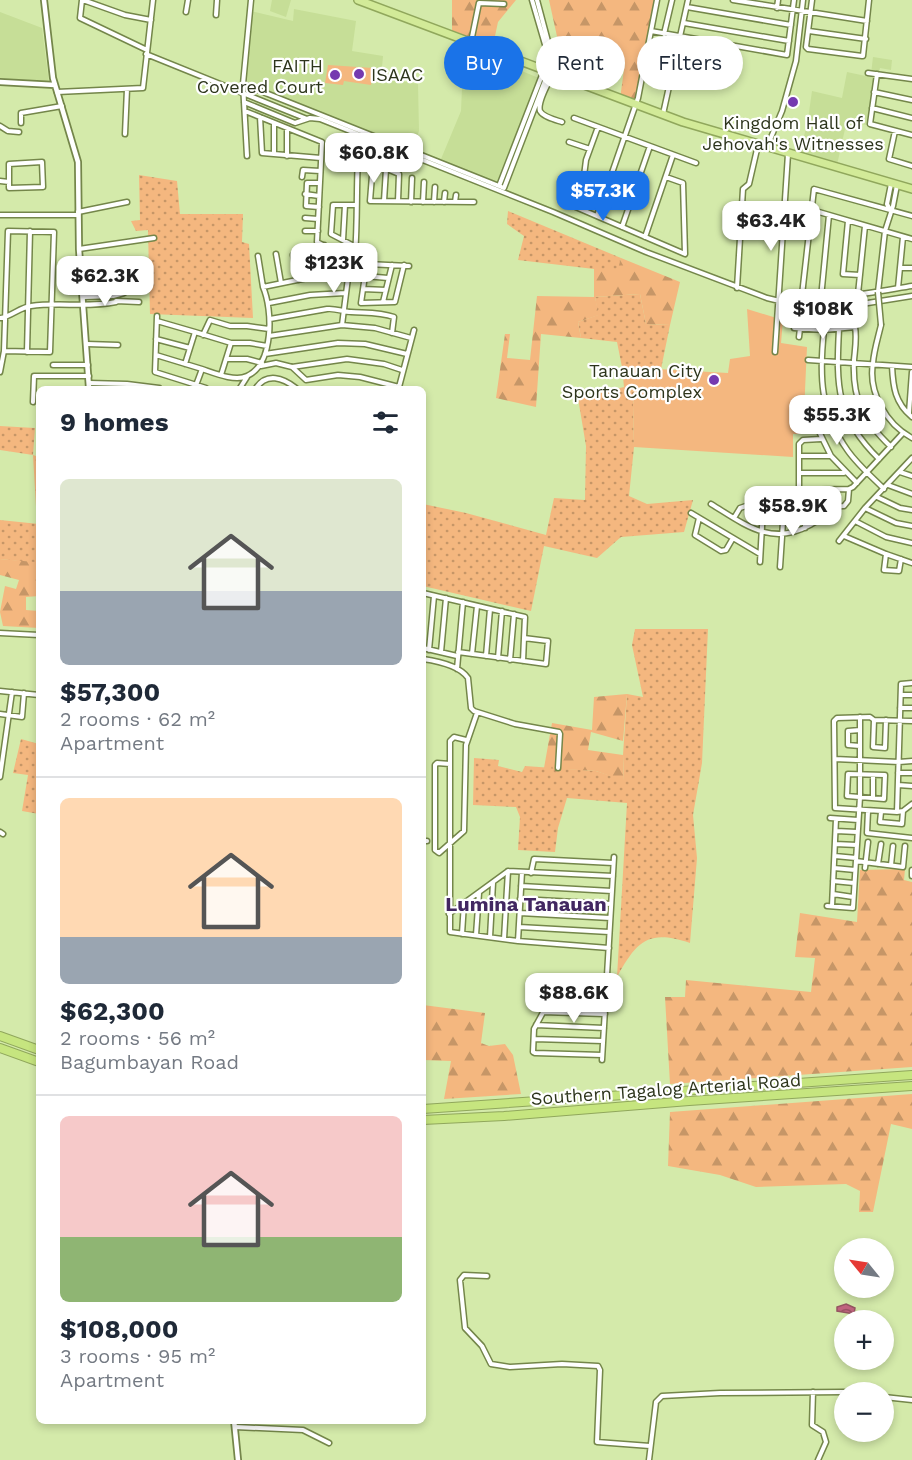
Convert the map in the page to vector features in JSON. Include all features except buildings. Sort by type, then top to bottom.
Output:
[{"type":"highway","points":[[358,0],[455,36]]},
{"type":"highway","points":[[594,90],[758,146],[911,189]]},
{"type":"highway","points":[[0,1036],[36,1049]]},
{"type":"highway","points":[[0,1048],[36,1061]]},
{"type":"highway","name":"Southern Tagalog Arterial Road","points":[[426,1109],[912,1075]]},
{"type":"highway","name":"Southern Tagalog Arterial Road","points":[[426,1120],[912,1086]]},
{"type":"street","points":[[44,0],[55,85],[78,162],[79,249],[89,386],[127,384],[143,386]]},
{"type":"street","points":[[151,20],[125,15],[82,0],[80,18],[147,52],[307,119]]},
{"type":"street","points":[[57,92],[143,88],[153,0]]},
{"type":"street","points":[[186,12],[188,0]]},
{"type":"street","points":[[216,15],[217,0]]},
{"type":"street","points":[[248,156],[243,84],[251,0]]},
{"type":"street","points":[[532,0],[542,36]]},
{"type":"street","points":[[537,0],[547,36]]},
{"type":"street","points":[[597,216],[636,105],[657,0]]},
{"type":"street","points":[[664,34],[672,0]]},
{"type":"street","points":[[681,36],[688,0]]},
{"type":"street","points":[[733,0],[867,21]]},
{"type":"street","points":[[777,8],[778,0]]},
{"type":"street","points":[[743,48],[788,55],[794,0]]},
{"type":"street","points":[[767,148],[782,111],[796,61],[803,0]]},
{"type":"street","points":[[812,0],[806,46],[808,49],[863,56],[869,1],[861,0]]},
{"type":"street","points":[[472,36],[479,3],[504,4]]},
{"type":"street","points":[[687,7],[791,26]]},
{"type":"street","points":[[684,23],[789,41]]},
{"type":"street","points":[[651,31],[672,36]]},
{"type":"street","points":[[809,31],[866,39]]},
{"type":"street","points":[[868,73],[912,79]]},
{"type":"street","points":[[877,74],[870,124],[912,135]]},
{"type":"street","points":[[0,82],[55,85]]},
{"type":"street","points":[[243,84],[504,188],[541,90]]},
{"type":"street","points":[[125,134],[127,89]]},
{"type":"street","points":[[499,186],[540,90]]},
{"type":"street","points":[[543,90],[541,113],[561,122]]},
{"type":"street","points":[[663,114],[668,90]]},
{"type":"street","points":[[874,92],[912,100]]},
{"type":"street","points":[[244,102],[295,123],[307,119],[320,119],[553,212],[646,252],[737,288],[779,301],[821,308],[912,296]]},
{"type":"street","points":[[21,123],[21,113],[62,106]]},
{"type":"street","points":[[872,108],[912,118]]},
{"type":"street","points":[[245,111],[322,142],[317,242],[354,261]]},
{"type":"street","points":[[260,117],[262,153],[321,158]]},
{"type":"street","points":[[574,118],[696,163]]},
{"type":"street","points":[[274,123],[274,154]]},
{"type":"street","points":[[0,126],[8,131],[19,132]]},
{"type":"street","points":[[580,208],[586,160],[598,127]]},
{"type":"street","points":[[286,128],[287,156]]},
{"type":"street","points":[[895,131],[889,159],[912,166]]},
{"type":"street","points":[[569,142],[590,149]]},
{"type":"street","points":[[622,227],[650,146]]},
{"type":"street","points":[[737,288],[743,189],[750,184],[758,146]]},
{"type":"street","points":[[353,153],[358,158],[399,174],[398,201]]},
{"type":"street","points":[[775,352],[788,154]]},
{"type":"street","points":[[645,237],[674,155]]},
{"type":"street","points":[[354,267],[358,158]]},
{"type":"street","points":[[42,162],[43,187],[9,188],[9,182],[9,164],[42,162]]},
{"type":"street","points":[[373,163],[370,201],[474,202]]},
{"type":"street","points":[[384,201],[386,169]]},
{"type":"street","points":[[302,177],[303,170],[321,171]]},
{"type":"street","points":[[571,205],[685,254],[683,183],[666,177]]},
{"type":"street","points":[[411,202],[412,178]]},
{"type":"street","points":[[0,181],[9,182]]},
{"type":"street","points":[[911,189],[912,181]]},
{"type":"street","points":[[423,202],[424,182]]},
{"type":"street","points":[[319,207],[306,206],[305,194],[307,183],[320,183]]},
{"type":"street","points":[[894,184],[887,204],[890,210],[885,231],[878,292],[881,326],[872,365],[873,388],[880,405],[891,421],[912,438]]},
{"type":"street","points":[[434,202],[435,187]]},
{"type":"street","points":[[912,216],[814,189],[802,295],[821,298],[912,286]]},
{"type":"street","points":[[444,202],[445,193]]},
{"type":"street","points":[[305,194],[319,196]]},
{"type":"street","points":[[455,202],[456,195]]},
{"type":"street","points":[[0,215],[78,213],[127,202]]},
{"type":"street","points":[[343,240],[345,205]]},
{"type":"street","points":[[356,205],[333,206],[331,234],[356,247]]},
{"type":"street","points":[[812,210],[912,239]]},
{"type":"street","points":[[821,298],[829,215]]},
{"type":"street","points":[[305,218],[318,219]]},
{"type":"street","points":[[848,221],[843,274],[860,275]]},
{"type":"street","points":[[858,294],[866,226]]},
{"type":"street","points":[[0,372],[4,351],[2,318],[8,231],[54,232],[50,352],[4,351]]},
{"type":"street","points":[[27,352],[30,231]]},
{"type":"street","points":[[305,231],[318,231]]},
{"type":"street","points":[[898,288],[903,237]]},
{"type":"street","points":[[79,249],[154,238]]},
{"type":"street","points":[[324,245],[322,269],[367,267],[392,265],[407,265],[395,302],[361,303],[367,267],[368,255]]},
{"type":"street","points":[[312,277],[314,252]]},
{"type":"street","points":[[334,268],[336,252]]},
{"type":"street","points":[[276,254],[280,283]]},
{"type":"street","points":[[293,255],[298,280]]},
{"type":"street","points":[[258,256],[263,287],[269,303],[270,319],[269,336],[261,365]]},
{"type":"street","points":[[383,303],[392,265]]},
{"type":"street","points":[[900,268],[912,268]]},
{"type":"street","points":[[365,276],[388,278]]},
{"type":"street","points":[[263,287],[312,277],[348,277],[342,325]]},
{"type":"street","points":[[363,289],[386,290]]},
{"type":"street","points":[[84,297],[113,296],[124,293]]},
{"type":"street","points":[[269,303],[310,295],[346,293]]},
{"type":"street","points":[[113,296],[116,302]]},
{"type":"street","points":[[2,318],[28,306],[139,302]]},
{"type":"street","points":[[270,319],[335,308],[343,311],[373,312],[395,318],[392,333]]},
{"type":"street","points":[[157,316],[155,370],[157,373],[193,386]]},
{"type":"street","points":[[203,335],[210,320],[230,326],[269,329]]},
{"type":"street","points":[[157,321],[231,343],[267,346]]},
{"type":"street","points":[[269,336],[342,325],[375,328],[411,338]]},
{"type":"street","points":[[794,328],[824,330],[855,327],[855,393],[862,412],[876,432],[891,447]]},
{"type":"street","points":[[799,337],[800,328]]},
{"type":"street","points":[[839,329],[840,396],[848,420],[863,443],[879,459]]},
{"type":"street","points":[[398,386],[414,330]]},
{"type":"street","points":[[824,330],[821,361],[824,402],[832,423],[848,452],[884,489]]},
{"type":"street","points":[[185,364],[195,332]]},
{"type":"street","points":[[156,339],[190,348]]},
{"type":"street","points":[[221,375],[231,343]]},
{"type":"street","points":[[265,354],[338,343],[365,344],[407,354]]},
{"type":"street","points":[[87,344],[118,345]]},
{"type":"street","points":[[156,355],[221,375],[247,376]]},
{"type":"street","points":[[226,359],[247,359],[261,365]]},
{"type":"street","points":[[241,386],[247,376],[261,365],[276,363],[291,367],[347,359],[384,364],[402,370]]},
{"type":"street","points":[[808,360],[912,367]]},
{"type":"street","points":[[53,365],[88,365]]},
{"type":"street","points":[[892,366],[895,395],[910,415]]},
{"type":"street","points":[[291,367],[306,381],[338,375],[360,377],[391,386]]},
{"type":"street","points":[[196,386],[202,369]]},
{"type":"street","points":[[910,415],[912,372]]},
{"type":"street","points":[[33,402],[34,376],[89,376]]},
{"type":"street","points":[[258,386],[264,380],[273,378],[281,379],[293,386]]},
{"type":"street","points":[[824,402],[809,408],[821,439],[831,456],[857,483]]},
{"type":"street","points":[[793,490],[849,489],[903,433]]},
{"type":"street","points":[[799,489],[800,441],[821,439]]},
{"type":"street","points":[[799,456],[831,456]]},
{"type":"street","points":[[840,541],[866,508],[912,459]]},
{"type":"street","points":[[799,473],[845,472]]},
{"type":"street","points":[[900,472],[912,476]]},
{"type":"street","points":[[888,485],[912,494]]},
{"type":"street","points":[[805,528],[807,508],[844,506],[847,504],[849,489]]},
{"type":"street","points":[[877,496],[900,508],[912,510]]},
{"type":"street","points":[[711,504],[752,530],[761,533],[794,534],[826,516],[832,508]]},
{"type":"street","points":[[734,518],[740,508],[746,506],[763,515]]},
{"type":"street","points":[[780,567],[783,507]]},
{"type":"street","points":[[866,508],[896,523],[912,526]]},
{"type":"street","points":[[760,562],[763,509]]},
{"type":"street","points":[[691,513],[760,554]]},
{"type":"street","points":[[699,518],[695,535],[721,550],[726,550],[733,538]]},
{"type":"street","points":[[855,521],[886,537],[912,543]]},
{"type":"street","points":[[844,536],[912,563]]},
{"type":"street","points":[[886,554],[884,570],[899,571],[901,560]]},
{"type":"street","points":[[426,594],[525,616],[523,661]]},
{"type":"street","points":[[429,650],[434,596]]},
{"type":"street","points":[[441,652],[446,598]]},
{"type":"street","points":[[457,669],[463,603]]},
{"type":"street","points":[[472,654],[477,606]]},
{"type":"street","points":[[486,656],[490,609]]},
{"type":"street","points":[[498,658],[502,611]]},
{"type":"street","points":[[510,660],[514,614]]},
{"type":"street","points":[[0,633],[36,635]]},
{"type":"street","points":[[426,649],[546,664],[548,641],[524,638]]},
{"type":"street","points":[[426,660],[464,672],[468,678],[471,708],[477,712],[515,724],[559,732],[558,768]]},
{"type":"street","points":[[881,812],[880,822],[902,824],[898,785],[900,708],[902,683],[912,683]]},
{"type":"street","points":[[0,692],[36,695]]},
{"type":"street","points":[[0,777],[3,740],[12,692]]},
{"type":"street","points":[[0,714],[22,717],[24,693]]},
{"type":"street","points":[[901,695],[912,696]]},
{"type":"street","points":[[900,708],[912,708]]},
{"type":"street","points":[[450,764],[437,763],[435,765],[435,850],[439,853],[464,831],[466,740],[477,712]]},
{"type":"street","points":[[836,819],[833,894],[830,906],[853,908],[860,797],[860,717]]},
{"type":"street","points":[[912,721],[874,720],[872,717],[835,719],[835,808],[881,812],[900,811],[912,804]]},
{"type":"street","points":[[874,720],[873,747],[885,748],[886,720]]},
{"type":"street","points":[[860,730],[848,730],[848,744],[860,746]]},
{"type":"street","points":[[466,740],[454,737],[450,741],[448,847],[450,932],[518,941],[609,948]]},
{"type":"street","points":[[835,759],[912,761]]},
{"type":"street","points":[[898,772],[912,773]]},
{"type":"street","points":[[848,774],[860,774],[885,776],[885,799],[847,795],[848,774]]},
{"type":"street","points":[[873,775],[873,798]]},
{"type":"street","points":[[898,785],[911,787]]},
{"type":"street","points":[[868,811],[867,833],[912,838]]},
{"type":"street","points":[[830,818],[858,820]]},
{"type":"street","points":[[836,831],[857,832]]},
{"type":"street","points":[[865,865],[868,842]]},
{"type":"street","points":[[835,844],[857,844]]},
{"type":"street","points":[[878,864],[881,844]]},
{"type":"street","points":[[891,866],[892,846]]},
{"type":"street","points":[[835,856],[856,860],[865,865],[903,867],[905,846]]},
{"type":"street","points":[[606,986],[558,985],[536,1025],[533,1052],[602,1057],[614,857]]},
{"type":"street","points":[[531,873],[534,859],[613,863]]},
{"type":"street","points":[[834,868],[855,870]]},
{"type":"street","points":[[912,870],[912,876]]},
{"type":"street","points":[[449,914],[508,871],[613,876]]},
{"type":"street","points":[[504,939],[508,871]]},
{"type":"street","points":[[518,941],[522,872]]},
{"type":"street","points":[[833,881],[854,884]]},
{"type":"street","points":[[490,937],[493,883]]},
{"type":"street","points":[[521,886],[612,891]]},
{"type":"street","points":[[476,935],[478,893]]},
{"type":"street","points":[[833,894],[853,897]]},
{"type":"street","points":[[520,899],[611,904]]},
{"type":"street","points":[[462,934],[464,903]]},
{"type":"street","points":[[520,913],[610,918]]},
{"type":"street","points":[[519,927],[609,932]]},
{"type":"street","points":[[551,998],[606,1000]]},
{"type":"street","points":[[543,1012],[605,1014]]},
{"type":"street","points":[[536,1025],[604,1028]]},
{"type":"street","points":[[534,1039],[603,1041]]},
{"type":"street","points":[[487,1276],[464,1275],[460,1280],[465,1328],[482,1346],[490,1364],[510,1367],[562,1364],[598,1366],[600,1370],[597,1443],[650,1446]]},
{"type":"street","points":[[813,1392],[812,1425],[823,1432],[826,1442],[818,1460]]},
{"type":"street","points":[[649,1460],[656,1402],[665,1395],[834,1392]]},
{"type":"street","points":[[894,1398],[912,1400]]},
{"type":"street","points":[[235,1424],[238,1460]]},
{"type":"street","points":[[235,1427],[303,1430],[328,1443]]},
{"type":"shaded area","points":[[272,0],[291,0],[286,17],[270,11]]},
{"type":"shaded area","points":[[294,9],[356,21],[352,51],[383,56],[381,78],[418,84],[419,131],[413,148],[441,159],[461,111],[462,90],[524,90],[524,72],[536,77],[536,90],[543,90],[503,193],[410,154],[412,148],[244,83],[251,11],[293,21]]},
{"type":"shaded area","points":[[0,12],[42,28],[49,83],[0,78]]},
{"type":"shaded area","points":[[873,57],[892,60],[891,70],[880,68],[878,75],[871,74]]},
{"type":"shaded area","points":[[847,72],[875,78],[866,125],[857,123],[856,131],[845,129],[837,165],[829,163],[829,159],[828,161],[800,154],[812,91],[842,98]]},
{"type":"green space","points":[[452,0],[516,0],[498,22],[495,36],[452,35]]},
{"type":"green space","points":[[549,0],[660,0],[652,36],[637,36],[637,90],[639,90],[636,105],[620,99],[621,90],[625,90],[625,36],[557,36]]},
{"type":"green space","points":[[328,65],[373,68],[371,85],[344,81],[343,85],[325,83]]},
{"type":"green space","points":[[139,175],[177,181],[180,214],[243,214],[242,242],[249,244],[253,318],[150,314],[148,230],[136,231],[131,221],[140,220]]},
{"type":"green space","points":[[508,211],[621,258],[619,269],[594,269],[518,260],[524,236],[507,224]]},
{"type":"green space","points":[[621,258],[680,282],[670,325],[646,324],[640,294],[595,297],[599,315],[578,322],[581,338],[541,334],[536,407],[496,398],[505,334],[510,334],[507,358],[530,360],[537,296],[594,297],[594,269],[618,269]]},
{"type":"green space","points":[[640,294],[646,324],[670,325],[661,369],[622,367],[617,342],[581,338],[578,322],[598,315],[595,297]]},
{"type":"green space","name":"Tanauan City Sports Complex","points":[[747,309],[783,320],[781,343],[807,347],[803,434],[793,434],[793,457],[634,447],[633,404],[636,393],[624,387],[622,367],[728,373],[730,359],[750,356]]},
{"type":"green space","points":[[624,387],[636,393],[633,404],[634,447],[629,496],[647,504],[693,500],[684,532],[621,537],[597,558],[544,546],[531,611],[426,587],[426,505],[546,535],[554,498],[585,500],[586,446],[578,398]]},
{"type":"green space","points":[[0,426],[35,428],[33,455],[0,450]]},
{"type":"green space","points":[[33,455],[36,456],[36,507]]},
{"type":"green space","points":[[0,520],[36,524],[36,563],[0,559]]},
{"type":"green space","points":[[36,556],[36,596],[26,597],[26,610],[36,611],[36,628],[3,626],[0,612],[5,586],[16,589],[19,580],[0,575],[0,559],[35,562]]},
{"type":"green space","points":[[635,629],[708,629],[702,763],[693,815],[697,858],[690,943],[664,937],[645,941],[631,955],[617,977],[627,803],[567,798],[558,828],[555,852],[518,850],[520,817],[516,807],[473,805],[474,758],[499,760],[498,766],[522,772],[525,766],[596,771],[624,780],[623,755],[627,694],[643,697],[632,645]]},
{"type":"green space","points":[[627,694],[623,741],[591,732],[588,750],[623,755],[624,781],[596,771],[544,768],[552,723],[592,730],[594,697]]},
{"type":"green space","points":[[21,739],[36,743],[36,813],[22,811],[28,775],[13,773]]},
{"type":"green space","points":[[905,869],[904,880],[912,882],[912,1067],[670,1084],[665,997],[685,997],[686,980],[811,992],[815,958],[795,957],[800,913],[857,922],[860,870]]},
{"type":"green space","points":[[426,1005],[485,1013],[481,1043],[489,1046],[505,1044],[513,1055],[521,1094],[444,1099],[451,1061],[426,1060]]},
{"type":"green space","points":[[912,1094],[912,1129],[891,1124],[873,1212],[859,1212],[860,1191],[846,1184],[756,1187],[720,1175],[668,1166],[670,1112]]},
{"type":"water","points":[[846,1304],[855,1308],[855,1310],[837,1310],[837,1307]]},
{"type":"place","name":"ISAAC","points":[[359,74]]},
{"type":"place","name":"FAITH Covered Court","points":[[335,75]]},
{"type":"place","name":"Kingdom Hall of Jehovah's Witnesses","points":[[793,102]]},
{"type":"place","name":"Tanauan City Sports Complex","points":[[714,380]]},
{"type":"district","name":"Lumina Tanauan","points":[[526,904]]}]
